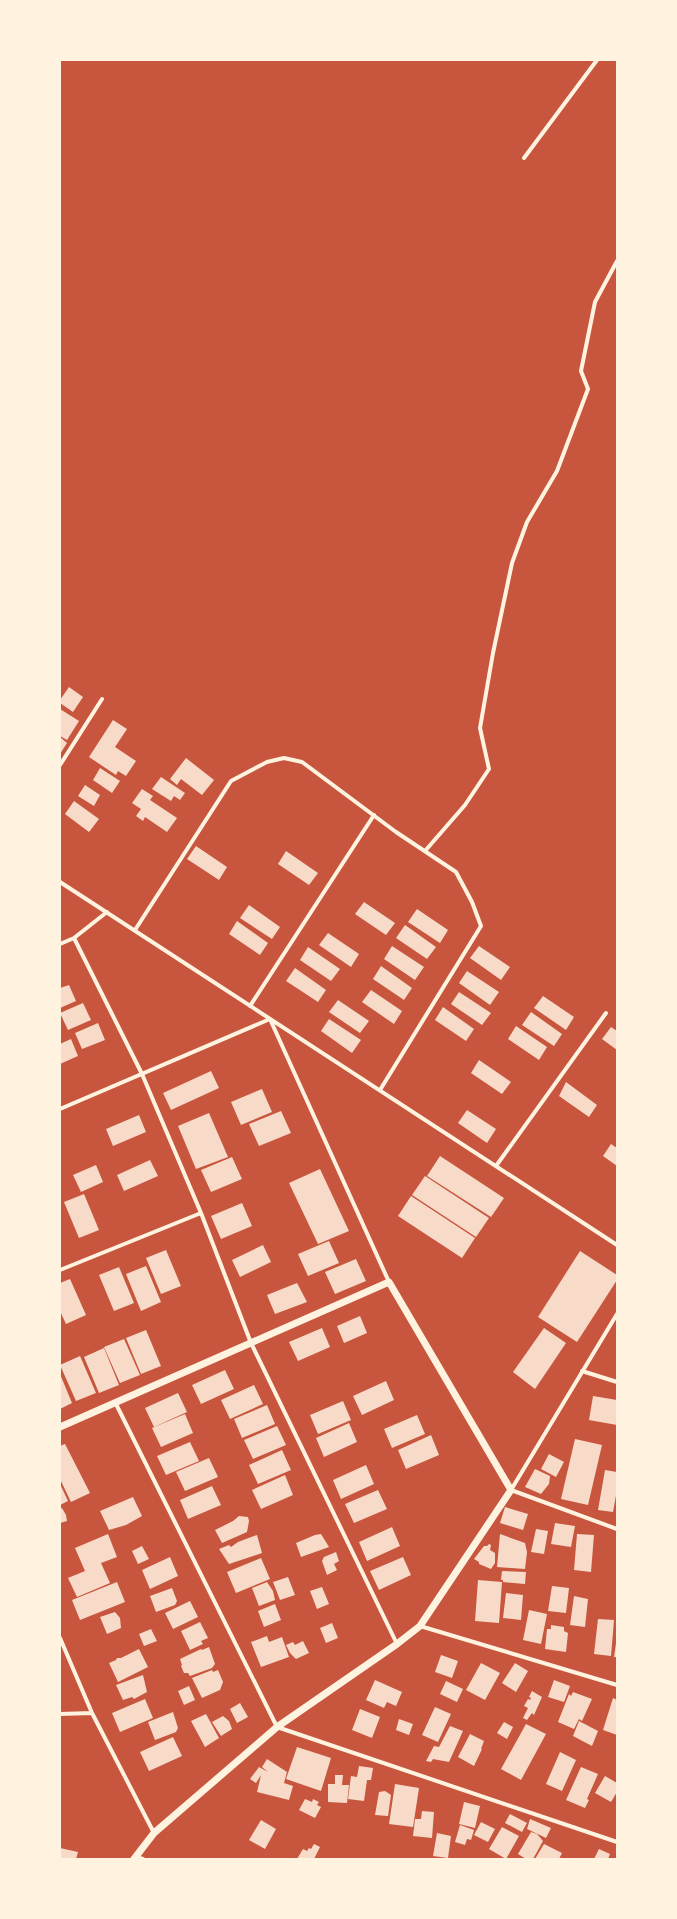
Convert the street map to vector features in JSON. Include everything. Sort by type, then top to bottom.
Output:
[{"type":"street","points":[[524,158],[597,60]]},
{"type":"street","points":[[426,851],[465,805],[489,769],[480,728],[493,654],[512,563],[527,522],[557,471],[588,389],[581,371],[595,302],[617,261]]},
{"type":"street","points":[[60,765],[102,699]]},
{"type":"street","points":[[135,930],[224,788],[231,781],[267,762],[284,758],[292,758],[302,762],[374,815],[456,872],[472,902],[481,926],[380,1090]]},
{"type":"street","points":[[250,1006],[374,815]]},
{"type":"street","points":[[60,882],[617,1245]]},
{"type":"street","points":[[60,944],[74,938],[107,912]]},
{"type":"street","points":[[74,938],[142,1074],[201,1213],[251,1343],[397,1644]]},
{"type":"street","points":[[496,1166],[606,1013]]},
{"type":"street","points":[[60,1109],[270,1019]]},
{"type":"street","points":[[270,1019],[389,1282],[511,1490],[617,1528]]},
{"type":"street","points":[[60,1270],[201,1213]]},
{"type":"street","points":[[60,1427],[116,1404],[389,1282]]},
{"type":"street","points":[[137,1858],[154,1833],[277,1727],[397,1644],[420,1626],[511,1490],[617,1314]]},
{"type":"street","points":[[582,1371],[617,1382]]},
{"type":"street","points":[[116,1404],[277,1727],[617,1842]]},
{"type":"street","points":[[420,1626],[617,1685]]},
{"type":"street","points":[[60,1638],[92,1713],[154,1833]]},
{"type":"street","points":[[60,1714],[92,1713]]},
{"type":"building","points":[[69,687],[83,697],[73,712],[60,703],[60,700]]},
{"type":"building","points":[[60,709],[79,721],[67,740],[60,736]]},
{"type":"building","points":[[113,720],[127,729],[115,747],[136,761],[126,776],[118,771],[116,775],[89,757]]},
{"type":"building","points":[[60,737],[67,743],[60,754]]},
{"type":"building","points":[[186,758],[214,780],[202,795],[181,779],[177,785],[170,779]]},
{"type":"building","points":[[100,768],[120,781],[112,793],[93,780]]},
{"type":"building","points":[[161,777],[185,793],[180,800],[174,796],[171,801],[152,789]]},
{"type":"building","points":[[85,785],[100,795],[94,806],[78,796]]},
{"type":"building","points":[[142,789],[153,796],[150,800],[177,818],[167,832],[145,817],[143,821],[136,816],[141,809],[132,803]]},
{"type":"building","points":[[74,801],[99,819],[89,832],[65,814]]},
{"type":"building","points":[[196,846],[227,867],[219,880],[187,859]]},
{"type":"building","points":[[286,851],[318,873],[309,885],[278,864]]},
{"type":"building","points":[[364,902],[395,923],[386,935],[355,914]]},
{"type":"building","points":[[249,905],[280,927],[272,939],[240,918]]},
{"type":"building","points":[[417,909],[448,930],[440,943],[408,922]]},
{"type":"building","points":[[237,921],[268,943],[260,955],[229,934]]},
{"type":"building","points":[[405,925],[436,947],[427,959],[396,938]]},
{"type":"building","points":[[328,933],[359,954],[351,967],[319,945]]},
{"type":"building","points":[[392,946],[424,967],[415,980],[384,959]]},
{"type":"building","points":[[479,946],[510,967],[501,980],[470,958]]},
{"type":"building","points":[[308,947],[340,969],[331,981],[300,960]]},
{"type":"building","points":[[381,966],[412,988],[404,1000],[373,979]]},
{"type":"building","points":[[295,968],[326,990],[318,1002],[286,981]]},
{"type":"building","points":[[467,971],[499,992],[490,1005],[459,983]]},
{"type":"building","points":[[69,985],[76,1001],[60,1008],[60,988]]},
{"type":"building","points":[[371,990],[402,1011],[394,1024],[362,1002]]},
{"type":"building","points":[[459,992],[491,1013],[482,1025],[451,1004]]},
{"type":"building","points":[[543,996],[574,1017],[566,1030],[534,1008]]},
{"type":"building","points":[[338,1000],[369,1021],[360,1033],[329,1012]]},
{"type":"building","points":[[83,1003],[91,1020],[68,1030],[60,1013]]},
{"type":"building","points":[[443,1007],[474,1029],[466,1041],[435,1020]]},
{"type":"building","points":[[531,1012],[562,1034],[554,1046],[522,1025]]},
{"type":"building","points":[[329,1019],[361,1040],[352,1053],[321,1031]]},
{"type":"building","points":[[98,1023],[105,1040],[82,1049],[75,1033]]},
{"type":"building","points":[[516,1026],[547,1047],[539,1060],[508,1039]]},
{"type":"building","points":[[611,1027],[617,1031],[617,1050],[602,1039]]},
{"type":"building","points":[[71,1039],[78,1056],[60,1064],[60,1044]]},
{"type":"building","points":[[479,1060],[511,1082],[502,1094],[471,1073]]},
{"type":"building","points":[[211,1071],[219,1088],[171,1110],[163,1093]]},
{"type":"building","points":[[566,1082],[597,1105],[589,1117],[559,1096]]},
{"type":"building","points":[[262,1089],[272,1112],[241,1125],[231,1102]]},
{"type":"building","points":[[467,1110],[496,1129],[487,1143],[458,1123]]},
{"type":"building","points":[[281,1111],[291,1133],[259,1146],[249,1124]]},
{"type":"building","points":[[209,1113],[228,1157],[196,1169],[178,1126]]},
{"type":"building","points":[[139,1115],[146,1132],[113,1146],[106,1129]]},
{"type":"building","points":[[611,1144],[617,1148],[617,1166],[603,1156]]},
{"type":"building","points":[[440,1156],[504,1198],[491,1217],[427,1176]]},
{"type":"building","points":[[232,1157],[242,1179],[211,1192],[201,1170]]},
{"type":"building","points":[[150,1160],[158,1176],[124,1191],[117,1175]]},
{"type":"building","points":[[96,1165],[103,1182],[81,1192],[73,1175]]},
{"type":"building","points":[[320,1169],[349,1231],[318,1244],[289,1183]]},
{"type":"building","points":[[425,1176],[489,1218],[476,1237],[412,1195]]},
{"type":"building","points":[[84,1194],[99,1230],[79,1238],[64,1202]]},
{"type":"building","points":[[411,1196],[475,1238],[462,1258],[398,1216]]},
{"type":"building","points":[[242,1203],[252,1226],[221,1239],[211,1216]]},
{"type":"building","points":[[329,1241],[339,1263],[308,1276],[298,1254]]},
{"type":"building","points":[[263,1245],[271,1262],[240,1277],[232,1260]]},
{"type":"building","points":[[166,1250],[181,1286],[161,1294],[146,1258]]},
{"type":"building","points":[[580,1251],[617,1275],[617,1280],[577,1342],[538,1317]]},
{"type":"building","points":[[356,1259],[366,1281],[335,1294],[325,1272]]},
{"type":"building","points":[[146,1266],[161,1302],[141,1311],[126,1274]]},
{"type":"building","points":[[119,1267],[134,1303],[114,1311],[99,1275]]},
{"type":"building","points":[[70,1279],[86,1315],[66,1324],[60,1311],[60,1283]]},
{"type":"building","points":[[297,1283],[307,1302],[275,1314],[267,1295]]},
{"type":"building","points":[[360,1316],[367,1333],[344,1343],[337,1326]]},
{"type":"building","points":[[322,1328],[330,1347],[298,1361],[289,1342]]},
{"type":"building","points":[[544,1328],[566,1343],[535,1389],[513,1372]]},
{"type":"building","points":[[146,1330],[161,1366],[141,1374],[126,1338]]},
{"type":"building","points":[[124,1339],[140,1375],[120,1383],[104,1347]]},
{"type":"building","points":[[104,1348],[119,1385],[99,1393],[84,1357]]},
{"type":"building","points":[[80,1356],[96,1393],[76,1401],[60,1365]]},
{"type":"building","points":[[225,1370],[234,1389],[201,1404],[192,1385]]},
{"type":"building","points":[[60,1374],[72,1403],[60,1409]]},
{"type":"building","points":[[386,1381],[394,1400],[362,1415],[353,1396]]},
{"type":"building","points":[[254,1385],[263,1404],[230,1419],[221,1400]]},
{"type":"building","points":[[178,1393],[187,1412],[154,1427],[145,1408]]},
{"type":"building","points":[[593,1396],[617,1400],[617,1425],[589,1420]]},
{"type":"building","points":[[343,1401],[351,1420],[318,1434],[310,1415]]},
{"type":"building","points":[[267,1405],[275,1424],[242,1438],[234,1419]]},
{"type":"building","points":[[185,1414],[193,1433],[161,1447],[152,1428]]},
{"type":"building","points":[[417,1415],[425,1434],[392,1448],[384,1429]]},
{"type":"building","points":[[349,1423],[357,1442],[324,1457],[316,1438]]},
{"type":"building","points":[[277,1426],[286,1445],[253,1459],[244,1440]]},
{"type":"building","points":[[431,1435],[439,1455],[406,1469],[398,1450]]},
{"type":"building","points":[[575,1439],[602,1445],[588,1505],[561,1499]]},
{"type":"building","points":[[190,1442],[199,1461],[166,1475],[157,1456]]},
{"type":"building","points":[[65,1444],[90,1493],[71,1502],[60,1479],[60,1446]]},
{"type":"building","points":[[282,1450],[291,1470],[258,1484],[249,1465]]},
{"type":"building","points":[[549,1454],[564,1462],[556,1477],[541,1469]]},
{"type":"building","points":[[209,1458],[218,1477],[185,1491],[176,1472]]},
{"type":"building","points":[[366,1465],[374,1484],[341,1499],[333,1480]]},
{"type":"building","points":[[535,1469],[550,1476],[549,1484],[541,1494],[525,1487]]},
{"type":"building","points":[[605,1470],[617,1472],[617,1490],[613,1512],[598,1510]]},
{"type":"building","points":[[285,1475],[293,1495],[261,1509],[252,1490]]},
{"type":"building","points":[[60,1484],[68,1501],[60,1505]]},
{"type":"building","points":[[212,1486],[221,1505],[188,1519],[180,1500]]},
{"type":"building","points":[[378,1490],[387,1509],[354,1523],[345,1504]]},
{"type":"building","points":[[133,1497],[142,1516],[126,1525],[109,1530],[100,1511]]},
{"type":"building","points":[[505,1507],[528,1514],[523,1530],[500,1523]]},
{"type":"building","points":[[62,1508],[66,1515],[67,1521],[60,1523],[60,1509]]},
{"type":"building","points":[[239,1516],[248,1517],[249,1521],[247,1532],[222,1543],[215,1530],[233,1521]]},
{"type":"building","points":[[555,1523],[575,1526],[571,1547],[551,1544]]},
{"type":"building","points":[[392,1527],[400,1546],[367,1561],[359,1542]]},
{"type":"building","points":[[536,1529],[548,1531],[544,1554],[531,1552]]},
{"type":"building","points":[[108,1534],[117,1557],[101,1563],[110,1583],[77,1597],[68,1578],[85,1571],[75,1548]]},
{"type":"building","points":[[321,1534],[329,1547],[301,1557],[296,1543]]},
{"type":"building","points":[[500,1534],[525,1543],[527,1552],[525,1569],[497,1567]]},
{"type":"building","points":[[577,1534],[594,1535],[591,1572],[574,1570]]},
{"type":"building","points":[[257,1535],[262,1553],[229,1564],[219,1549],[229,1545],[231,1547],[238,1542]]},
{"type":"building","points":[[489,1544],[491,1545],[490,1550],[495,1553],[495,1563],[491,1569],[479,1564],[479,1562],[474,1559],[484,1546]]},
{"type":"building","points":[[142,1546],[149,1559],[138,1564],[132,1551]]},
{"type":"building","points":[[336,1552],[339,1561],[334,1564],[337,1570],[327,1575],[322,1561],[324,1557]]},
{"type":"building","points":[[170,1557],[178,1576],[150,1589],[142,1570]]},
{"type":"building","points":[[403,1557],[411,1575],[379,1590],[370,1571]]},
{"type":"building","points":[[261,1558],[270,1579],[236,1593],[227,1572]]},
{"type":"building","points":[[502,1571],[526,1572],[525,1584],[503,1582],[503,1580],[501,1580]]},
{"type":"building","points":[[288,1577],[295,1595],[280,1600],[273,1582]]},
{"type":"building","points":[[478,1580],[502,1582],[499,1623],[475,1621]]},
{"type":"building","points":[[117,1582],[125,1602],[80,1620],[72,1600]]},
{"type":"building","points":[[267,1582],[273,1591],[275,1600],[259,1606],[252,1588]]},
{"type":"building","points":[[552,1586],[569,1588],[566,1613],[548,1611]]},
{"type":"building","points":[[322,1587],[329,1604],[317,1609],[310,1591]]},
{"type":"building","points":[[172,1588],[177,1601],[175,1605],[156,1612],[150,1596]]},
{"type":"building","points":[[506,1593],[523,1595],[521,1620],[503,1618]]},
{"type":"building","points":[[574,1596],[588,1599],[585,1627],[570,1625]]},
{"type":"building","points":[[190,1601],[198,1617],[173,1629],[165,1613]]},
{"type":"building","points":[[275,1604],[281,1620],[264,1627],[258,1611]]},
{"type":"building","points":[[529,1610],[547,1614],[541,1644],[523,1640]]},
{"type":"building","points":[[115,1612],[120,1618],[121,1628],[107,1634],[100,1617]]},
{"type":"building","points":[[598,1619],[614,1620],[611,1656],[594,1654]]},
{"type":"building","points":[[200,1622],[208,1638],[201,1641],[203,1644],[190,1650],[181,1631]]},
{"type":"building","points":[[332,1623],[338,1638],[326,1643],[320,1628]]},
{"type":"building","points":[[551,1625],[564,1627],[564,1631],[568,1633],[566,1652],[545,1649],[547,1629],[551,1629]]},
{"type":"building","points":[[151,1629],[157,1641],[144,1646],[139,1634]]},
{"type":"building","points":[[267,1636],[269,1642],[282,1637],[289,1657],[261,1667],[251,1642]]},
{"type":"building","points":[[303,1641],[309,1653],[296,1659],[290,1653],[286,1645],[293,1642],[295,1645]]},
{"type":"building","points":[[616,1643],[617,1657],[614,1657]]},
{"type":"building","points":[[209,1647],[215,1664],[212,1668],[190,1676],[188,1673],[184,1673],[180,1659],[201,1649],[202,1650]]},
{"type":"building","points":[[139,1649],[148,1667],[118,1682],[109,1663]]},
{"type":"building","points":[[441,1655],[458,1661],[452,1678],[435,1672]]},
{"type":"building","points":[[481,1663],[500,1673],[485,1700],[466,1690]]},
{"type":"building","points":[[515,1663],[528,1671],[516,1692],[502,1683]]},
{"type":"building","points":[[212,1670],[213,1672],[218,1670],[223,1682],[220,1690],[202,1698],[192,1678]]},
{"type":"building","points":[[143,1675],[147,1692],[134,1699],[132,1697],[123,1700],[116,1685]]},
{"type":"building","points":[[375,1680],[402,1692],[396,1706],[387,1702],[384,1708],[366,1700]]},
{"type":"building","points":[[554,1680],[570,1686],[564,1702],[548,1697]]},
{"type":"building","points":[[446,1681],[463,1689],[457,1702],[440,1694]]},
{"type":"building","points":[[189,1686],[195,1700],[184,1705],[178,1691]]},
{"type":"building","points":[[532,1691],[542,1697],[534,1715],[532,1713],[527,1720],[523,1718],[528,1708],[524,1706],[528,1699],[530,1700],[531,1698],[529,1697]]},
{"type":"building","points":[[573,1692],[592,1699],[582,1721],[579,1719],[574,1729],[558,1722],[569,1694],[571,1696]]},
{"type":"building","points":[[613,1698],[617,1700],[617,1735],[603,1730]]},
{"type":"building","points":[[145,1699],[153,1718],[120,1732],[112,1713]]},
{"type":"building","points":[[240,1703],[248,1717],[237,1723],[230,1709]]},
{"type":"building","points":[[435,1707],[451,1714],[438,1742],[422,1735]]},
{"type":"building","points":[[360,1709],[380,1717],[372,1738],[352,1730]]},
{"type":"building","points":[[173,1712],[178,1728],[176,1732],[155,1740],[148,1722]]},
{"type":"building","points":[[206,1714],[219,1738],[205,1747],[191,1721]]},
{"type":"building","points":[[223,1716],[229,1721],[232,1729],[221,1736],[212,1722]]},
{"type":"building","points":[[399,1719],[413,1724],[409,1735],[396,1730]]},
{"type":"building","points":[[579,1721],[598,1731],[592,1746],[573,1736]]},
{"type":"building","points":[[504,1722],[513,1727],[507,1739],[497,1733]]},
{"type":"building","points":[[526,1724],[546,1734],[521,1780],[501,1769]]},
{"type":"building","points":[[450,1726],[463,1731],[449,1762],[433,1759],[431,1762],[426,1761],[434,1746],[439,1747]]},
{"type":"building","points":[[470,1734],[484,1741],[474,1766],[458,1757]]},
{"type":"building","points":[[173,1737],[182,1756],[149,1771],[140,1752]]},
{"type":"building","points":[[297,1747],[331,1758],[321,1791],[286,1779]]},
{"type":"building","points":[[560,1752],[576,1760],[562,1791],[546,1784]]},
{"type":"building","points":[[267,1759],[287,1772],[284,1783],[293,1786],[289,1800],[257,1792],[261,1775],[256,1783],[250,1779],[259,1767],[268,1772],[262,1767]]},
{"type":"building","points":[[359,1766],[373,1768],[371,1780],[367,1780],[364,1801],[348,1799],[351,1776],[357,1777]]},
{"type":"building","points":[[581,1767],[598,1774],[587,1799],[589,1800],[585,1808],[566,1800]]},
{"type":"building","points":[[335,1775],[343,1775],[342,1785],[349,1785],[347,1803],[328,1802],[328,1784],[335,1784]]},
{"type":"building","points":[[605,1776],[617,1783],[617,1792],[611,1802],[595,1793]]},
{"type":"building","points":[[395,1784],[419,1788],[413,1827],[389,1824]]},
{"type":"building","points":[[385,1791],[391,1795],[388,1816],[375,1815],[379,1792]]},
{"type":"building","points":[[305,1799],[312,1802],[313,1799],[319,1802],[317,1805],[321,1807],[315,1818],[299,1810]]},
{"type":"building","points":[[464,1802],[480,1806],[475,1828],[459,1824]]},
{"type":"building","points":[[422,1811],[434,1812],[432,1838],[413,1836],[415,1819],[421,1819]]},
{"type":"building","points":[[510,1814],[527,1823],[522,1832],[505,1823]]},
{"type":"building","points":[[530,1819],[551,1828],[546,1838],[527,1829]]},
{"type":"building","points":[[261,1820],[276,1829],[265,1849],[249,1840]]},
{"type":"building","points":[[481,1822],[495,1829],[488,1842],[474,1835]]},
{"type":"building","points":[[460,1825],[474,1830],[471,1840],[467,1839],[465,1845],[455,1842]]},
{"type":"building","points":[[502,1827],[519,1836],[506,1859],[489,1849]]},
{"type":"building","points":[[531,1832],[537,1834],[543,1841],[533,1859],[526,1859],[518,1854]]},
{"type":"building","points":[[437,1833],[451,1836],[448,1858],[433,1856]]},
{"type":"building","points":[[314,1844],[320,1847],[314,1859],[297,1859],[303,1849],[307,1851],[309,1848],[311,1849]]},
{"type":"building","points":[[544,1844],[562,1853],[559,1859],[535,1859]]},
{"type":"building","points":[[60,1848],[78,1852],[76,1859],[60,1859]]},
{"type":"building","points":[[599,1849],[610,1854],[608,1859],[594,1859]]}]
